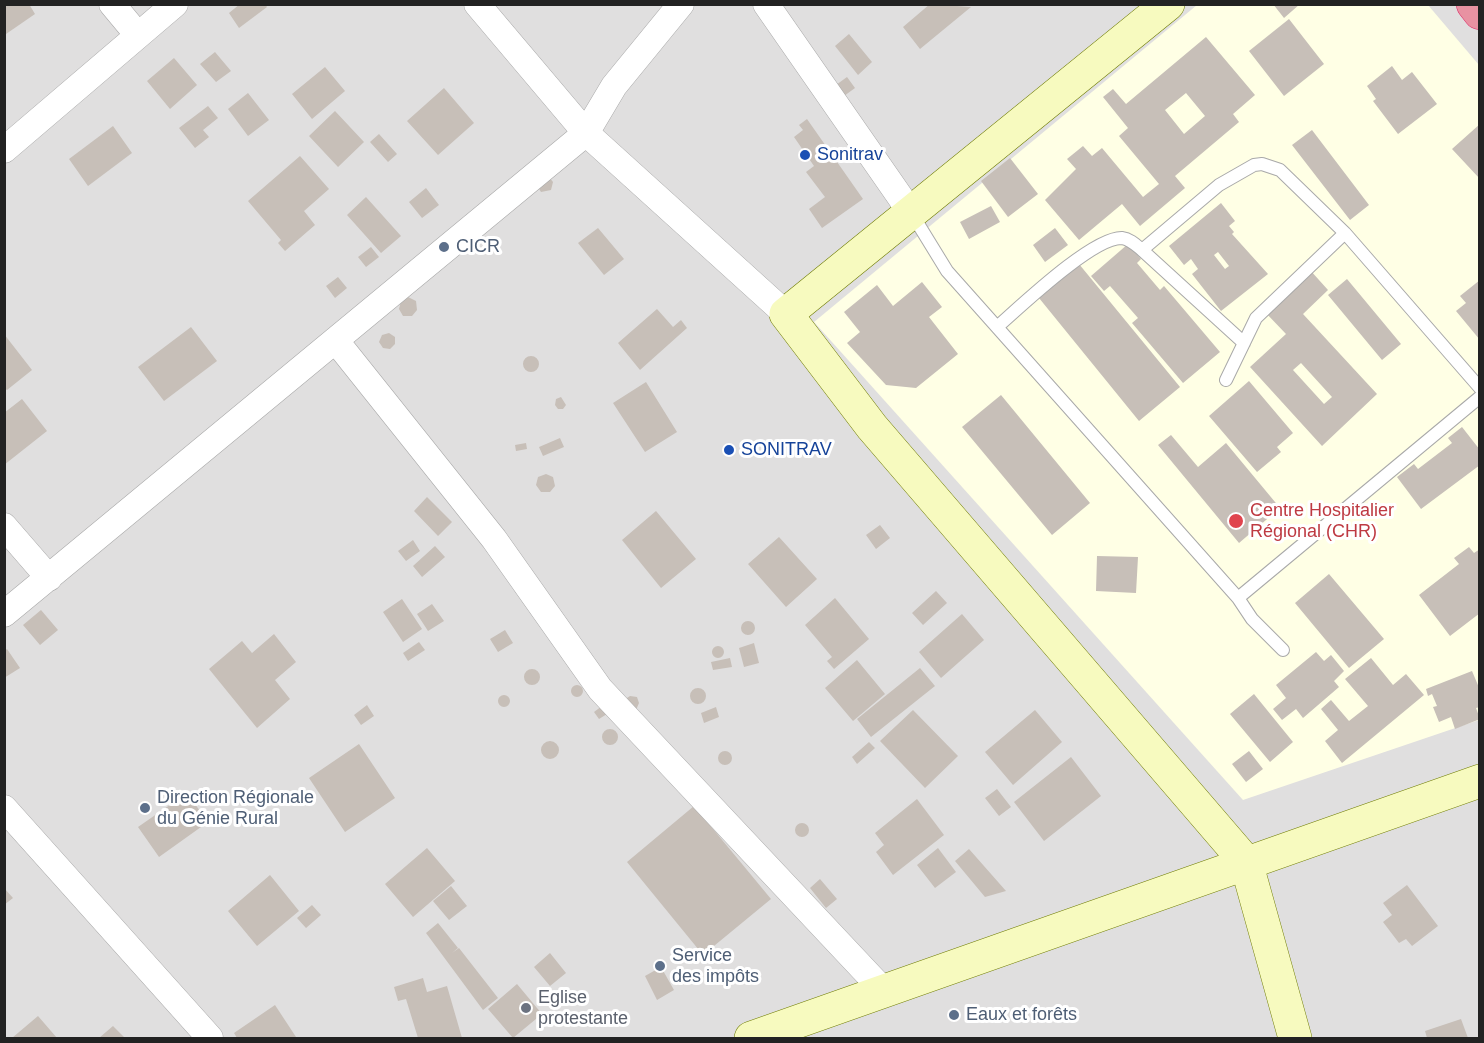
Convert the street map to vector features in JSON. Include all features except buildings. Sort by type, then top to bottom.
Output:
[{"type":"highway","points":[[1473,4],[1479,13]]},
{"type":"street","points":[[112,4],[137,34]]},
{"type":"street","points":[[4,150],[137,34],[175,4]]},
{"type":"street","points":[[477,4],[586,133],[786,314],[872,427],[1246,862],[1295,1038]]},
{"type":"street","points":[[4,614],[586,133],[614,86],[681,4]]},
{"type":"street","points":[[766,4],[912,214]]},
{"type":"street","points":[[786,314],[1168,4]]},
{"type":"street","points":[[336,341],[494,540],[600,689],[883,990]]},
{"type":"street","points":[[4,526],[48,578]]},
{"type":"street","points":[[751,1038],[1479,780]]},
{"type":"street","points":[[4,808],[210,1038]]},
{"type":"lane","points":[[1142,250],[1219,184],[1254,165],[1262,164],[1280,170],[1345,233],[1479,388]]},
{"type":"lane","points":[[912,214],[947,271],[1238,598],[1252,619],[1283,650]]},
{"type":"lane","points":[[1226,380],[1256,318],[1345,233]]},
{"type":"lane","points":[[997,327],[1076,261],[1109,240],[1129,239],[1244,343]]},
{"type":"lane","points":[[1238,598],[1479,397]]},
{"type":"shaded area","points":[[5,5],[1479,5],[1479,1038],[5,1038]]},
{"type":"shaded area","name":"Centre Hospitalier Régional (CHR)","points":[[1197,5],[1428,5],[1479,65],[1479,720],[1243,800],[814,322]]},
{"type":"place","name":"Sonitrav","points":[[805,155]]},
{"type":"place","name":"CICR","points":[[444,247]]},
{"type":"place","name":"SONITRAV","points":[[729,450]]},
{"type":"place","name":"Centre Hospitalier Régional (CHR)","points":[[1236,521]]},
{"type":"place","name":"Direction Régionale du Génie Rural","points":[[145,808]]},
{"type":"place","name":"Service des impôts","points":[[660,966]]},
{"type":"place","name":"Eglise protestante","points":[[526,1008]]},
{"type":"place","name":"Eaux et forêts","points":[[954,1015]]}]
